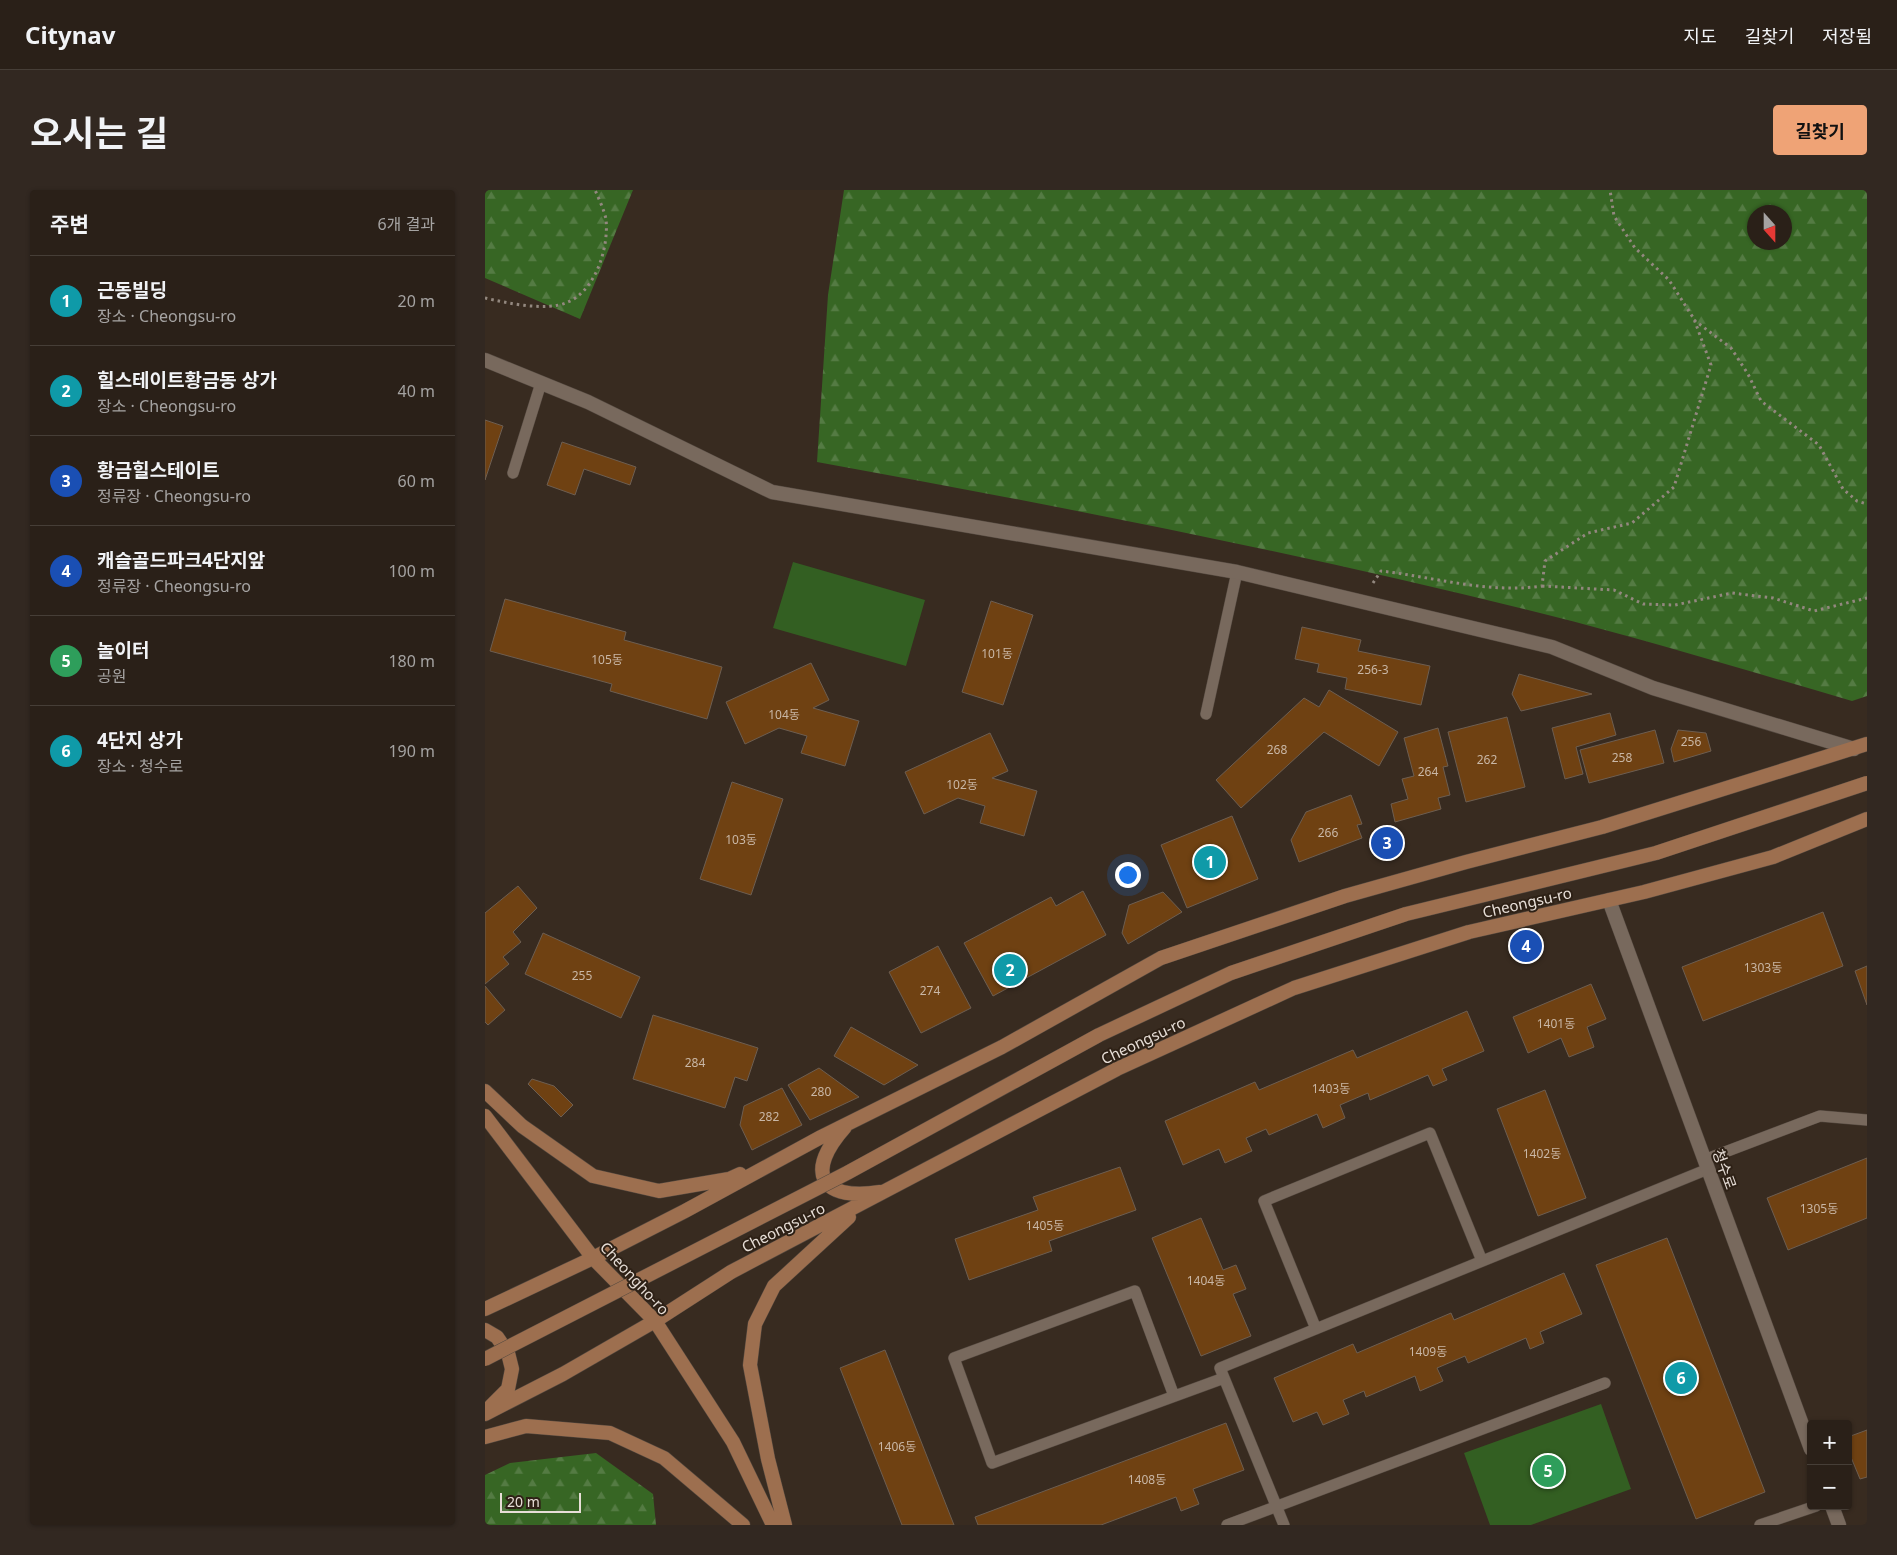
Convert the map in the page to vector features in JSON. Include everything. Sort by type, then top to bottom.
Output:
[{"type":"main road","points":[[485,1091],[522,1126],[593,1176],[659,1190],[729,1179],[847,1125],[1002,1047],[1161,958],[1345,896],[1602,827],[1861,746]]},
{"type":"main road","name":"Cheongsu-ro","points":[[485,1359],[847,1172],[1099,1035],[1231,973],[1406,914],[1656,853],[1867,783]]},
{"type":"main road","name":"Cheongsu-ro","points":[[485,1413],[563,1374],[655,1321],[731,1272],[1117,1069],[1294,988],[1469,932],[1609,900],[1773,857],[1867,819]]},
{"type":"main road","name":"Cheongho-ro","points":[[485,1116],[593,1258],[655,1321],[733,1442],[773,1525]]},
{"type":"main road","points":[[847,1125],[823,1158],[822,1170],[825,1181],[833,1190],[842,1194],[889,1190]]},
{"type":"main road","points":[[485,1309],[593,1258],[821,1137]]},
{"type":"main road","points":[[785,1525],[768,1459],[749,1365],[755,1324],[774,1286],[865,1203]]},
{"type":"main road","points":[[485,1330],[497,1337],[508,1353],[512,1369],[508,1389],[485,1413]]},
{"type":"main road","points":[[485,1437],[526,1426],[610,1433],[664,1458],[743,1525]]},
{"type":"street","points":[[485,360],[588,402],[772,492],[1237,572],[1552,647],[1653,688],[1861,746]]},
{"type":"street","name":"청수로","points":[[1609,900],[1807,1438]]},
{"type":"street","points":[[1833,1510],[1839,1525]]},
{"type":"lane","points":[[513,473],[541,383]]},
{"type":"lane","points":[[1206,714],[1237,572]]},
{"type":"lane","points":[[1284,1525],[1220,1368],[1482,1261],[1820,1116],[1867,1120]]},
{"type":"lane","points":[[1316,1329],[1264,1201],[1430,1134],[1482,1261]]},
{"type":"lane","points":[[1174,1396],[1135,1291],[954,1358],[992,1463],[1224,1378]]},
{"type":"lane","points":[[1227,1525],[1605,1383]]},
{"type":"lane","points":[[1760,1525],[1807,1509]]},
{"type":"path","points":[[485,298],[527,307],[567,303],[582,293],[604,254],[606,219],[595,190]]},
{"type":"path","points":[[1542,586],[1545,561],[1588,533],[1632,523],[1674,487],[1711,364],[1694,319],[1669,280],[1635,248],[1614,216],[1610,190]]},
{"type":"path","points":[[1694,319],[1731,348],[1748,374],[1761,401],[1819,444],[1843,489],[1857,501],[1867,504]]},
{"type":"path","points":[[1361,602],[1381,571],[1418,575],[1472,585],[1614,590],[1643,604],[1675,605],[1732,593],[1773,598],[1814,611],[1867,598]]},
{"type":"green space","points":[[485,190],[633,190],[580,319],[485,278]]},
{"type":"green space","points":[[844,190],[1867,190],[1867,696],[1852,701],[1583,624],[1454,592],[1182,532],[817,462],[828,295]]},
{"type":"green space","points":[[793,562],[925,600],[906,666],[773,628]]},
{"type":"green space","points":[[1601,1404],[1631,1489],[1531,1525],[1490,1525],[1464,1453]]},
{"type":"green space","points":[[596,1453],[653,1494],[656,1525],[485,1525],[485,1475],[510,1463]]},
{"type":"building","points":[[485,420],[503,426],[485,480]]},
{"type":"building","points":[[562,442],[636,467],[630,485],[584,469],[575,495],[547,485]]},
{"type":"building","points":[[505,599],[626,632],[624,640],[722,667],[707,719],[610,691],[612,684],[490,651]]},
{"type":"building","points":[[991,601],[1033,615],[1003,705],[962,692]]},
{"type":"building","points":[[1302,627],[1361,640],[1358,651],[1430,666],[1421,705],[1345,689],[1347,678],[1317,672],[1319,664],[1295,659]]},
{"type":"building","points":[[811,663],[829,700],[813,708],[859,721],[845,766],[801,753],[807,736],[779,728],[745,744],[726,702]]},
{"type":"building","points":[[1519,674],[1592,694],[1521,711],[1512,694]]},
{"type":"building","points":[[1329,690],[1398,732],[1379,766],[1324,732],[1241,808],[1216,780],[1304,698],[1319,707]]},
{"type":"building","points":[[1610,713],[1616,735],[1576,747],[1583,774],[1565,779],[1552,728]]},
{"type":"building","points":[[1507,717],[1525,787],[1466,802],[1448,732]]},
{"type":"building","points":[[1438,728],[1448,766],[1443,767],[1450,795],[1438,798],[1441,809],[1395,822],[1391,804],[1408,799],[1402,779],[1414,776],[1404,738]]},
{"type":"building","points":[[1655,730],[1664,763],[1589,783],[1580,750]]},
{"type":"building","points":[[1678,730],[1706,733],[1711,751],[1674,762],[1671,749]]},
{"type":"building","points":[[990,733],[1008,771],[992,778],[1037,791],[1024,836],[980,823],[985,806],[958,798],[924,814],[905,772]]},
{"type":"building","points":[[732,782],[783,799],[751,895],[700,879]]},
{"type":"building","points":[[1351,795],[1362,824],[1357,825],[1362,838],[1299,862],[1291,840],[1306,812]]},
{"type":"building","points":[[1232,816],[1258,879],[1187,908],[1161,845]]},
{"type":"building","points":[[518,886],[537,908],[513,932],[521,942],[503,957],[509,964],[485,984],[485,913]]},
{"type":"building","points":[[1083,891],[1106,935],[993,996],[964,943],[1051,897],[1056,906]]},
{"type":"building","points":[[1163,892],[1182,912],[1128,944],[1122,933],[1129,905]]},
{"type":"building","points":[[1823,912],[1843,966],[1703,1021],[1682,967]]},
{"type":"building","points":[[543,933],[640,977],[621,1018],[525,974]]},
{"type":"building","points":[[938,946],[971,1008],[921,1033],[889,972]]},
{"type":"building","points":[[1867,966],[1867,1005],[1855,971]]},
{"type":"building","points":[[1591,984],[1606,1019],[1587,1027],[1594,1047],[1569,1057],[1561,1038],[1528,1053],[1513,1017]]},
{"type":"building","points":[[485,986],[505,1010],[488,1025],[485,1022]]},
{"type":"building","points":[[1467,1011],[1484,1051],[1442,1069],[1447,1080],[1433,1086],[1428,1075],[1370,1100],[1368,1093],[1340,1105],[1345,1118],[1323,1128],[1317,1114],[1269,1135],[1266,1129],[1246,1138],[1252,1151],[1225,1163],[1219,1149],[1183,1165],[1165,1121],[1255,1082],[1259,1090],[1353,1050],[1357,1058]]},
{"type":"building","points":[[653,1015],[758,1048],[747,1081],[735,1077],[725,1108],[633,1079]]},
{"type":"building","points":[[851,1027],[918,1065],[884,1085],[834,1056]]},
{"type":"building","points":[[819,1068],[859,1097],[810,1120],[788,1085]]},
{"type":"building","points":[[532,1079],[554,1086],[573,1105],[561,1117],[528,1084]]},
{"type":"building","points":[[782,1088],[802,1125],[752,1150],[740,1125],[744,1106]]},
{"type":"building","points":[[1545,1090],[1586,1198],[1538,1216],[1497,1109]]},
{"type":"building","points":[[1867,1158],[1867,1218],[1788,1250],[1767,1198]]},
{"type":"building","points":[[1120,1167],[1136,1210],[1049,1241],[1052,1251],[969,1280],[955,1239],[1038,1210],[1033,1197]]},
{"type":"building","points":[[1201,1218],[1223,1270],[1236,1265],[1246,1289],[1233,1294],[1251,1336],[1201,1356],[1152,1238]]},
{"type":"building","points":[[1667,1238],[1765,1492],[1696,1519],[1596,1265]]},
{"type":"building","points":[[1564,1273],[1582,1314],[1540,1332],[1544,1343],[1530,1349],[1526,1338],[1468,1363],[1465,1356],[1437,1368],[1443,1381],[1420,1391],[1415,1376],[1366,1397],[1364,1391],[1343,1400],[1349,1414],[1323,1425],[1317,1412],[1293,1422],[1274,1378],[1353,1344],[1357,1353],[1451,1313],[1454,1320]]},
{"type":"building","points":[[885,1350],[954,1525],[902,1525],[840,1368]]},
{"type":"building","points":[[1226,1423],[1244,1470],[1193,1489],[1199,1504],[1181,1511],[1176,1497],[1101,1525],[978,1525],[975,1517]]},
{"type":"building","points":[[1867,1430],[1867,1477],[1860,1479],[1852,1460],[1852,1436]]},
{"type":"place","name":"황금힐스테이트","points":[[1387,843]]},
{"type":"place","name":"근동빌딩","points":[[1210,862]]},
{"type":"place","name":"캐슬골드파크4단지앞","points":[[1526,946]]},
{"type":"place","name":"힐스테이트황금동 상가","points":[[1010,970]]},
{"type":"place","name":"4단지 상가","points":[[1681,1378]]},
{"type":"place","name":"놀이터","points":[[1548,1471]]}]
